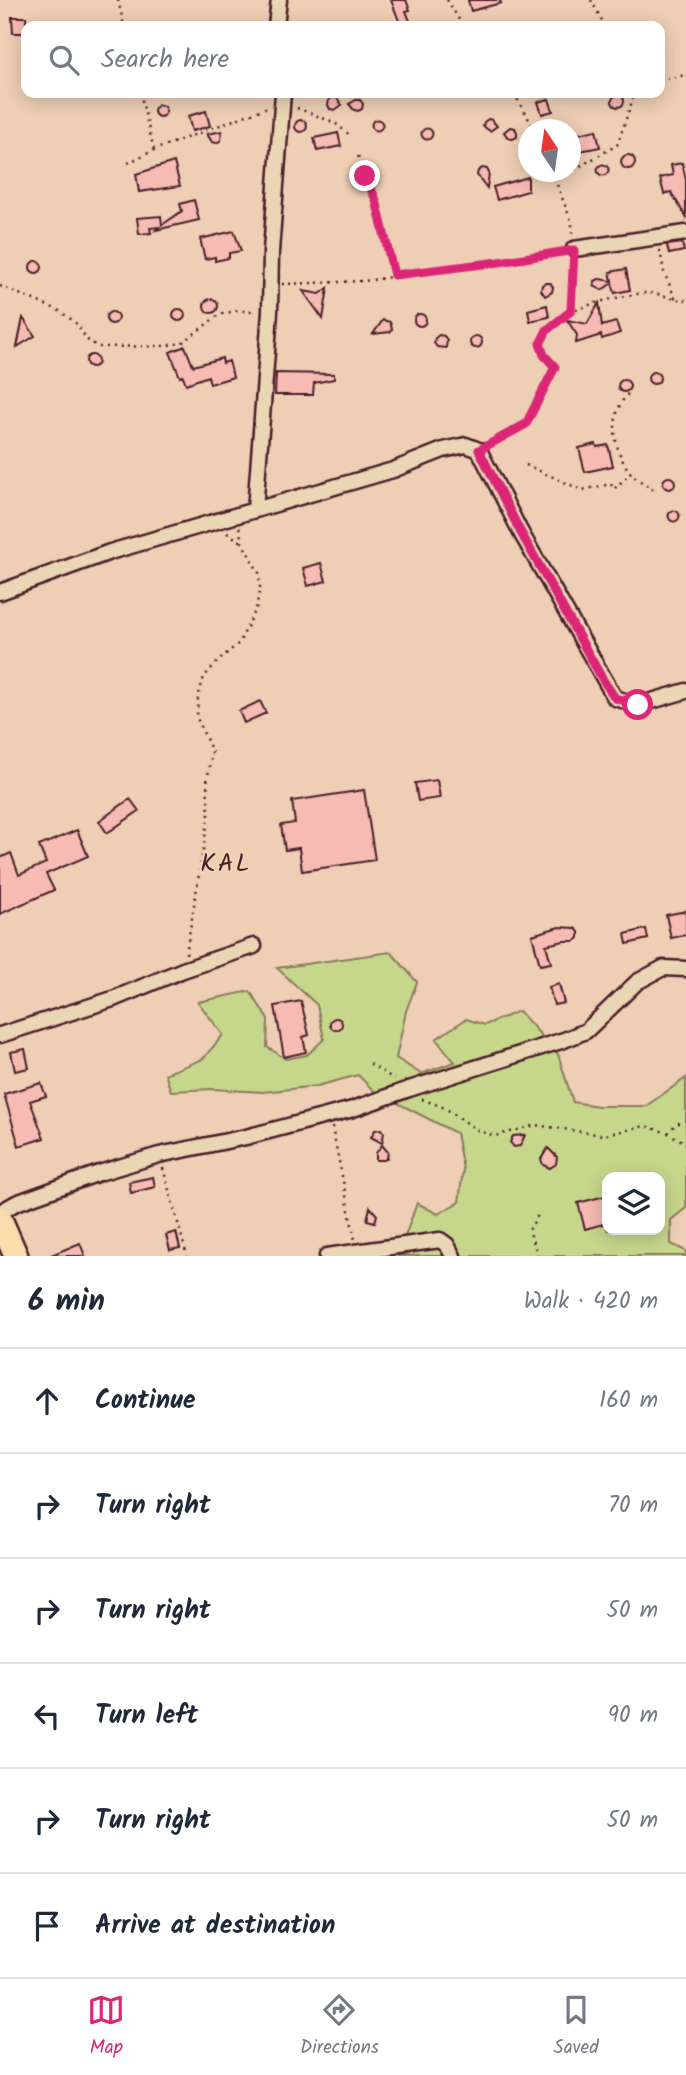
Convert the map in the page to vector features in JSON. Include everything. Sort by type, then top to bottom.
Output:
[{"type":"main road","points":[[0,1219],[16,1256]]},
{"type":"street","points":[[277,21],[279,0]]},
{"type":"street","points":[[256,510],[283,98]]},
{"type":"street","points":[[574,250],[686,233]]},
{"type":"street","points":[[0,592],[110,552],[237,517],[393,470],[443,450],[466,445],[479,450],[526,542],[615,698],[638,705],[686,691]]},
{"type":"street","points":[[0,1035],[113,999],[183,970],[254,946]]},
{"type":"street","points":[[0,1212],[16,1203],[99,1173],[159,1155],[329,1116],[586,1031],[637,982],[663,968],[686,969]]},
{"type":"street","points":[[327,1256],[440,1240],[447,1245],[453,1256]]},
{"type":"path","points":[[118,0],[123,21]]},
{"type":"path","points":[[447,0],[460,21]]},
{"type":"path","points":[[591,0],[602,21]]},
{"type":"path","points":[[665,79],[686,75]]},
{"type":"path","points":[[141,98],[154,150]]},
{"type":"path","points":[[128,163],[281,98]]},
{"type":"path","points":[[285,98],[334,123],[352,137]]},
{"type":"path","points":[[517,98],[529,119]]},
{"type":"path","points":[[581,166],[617,145],[633,98]]},
{"type":"path","points":[[358,156],[376,200],[394,275]]},
{"type":"path","points":[[557,182],[572,223],[574,250],[571,311]]},
{"type":"path","points":[[660,236],[660,259],[676,300]]},
{"type":"path","points":[[271,284],[363,281],[574,250]]},
{"type":"path","points":[[0,286],[58,310],[75,322],[89,342],[100,347],[148,347],[182,343],[220,314],[236,311],[270,312]]},
{"type":"path","points":[[479,450],[526,424],[555,367],[544,355],[540,344],[547,330],[571,311],[586,305],[651,293],[686,300]]},
{"type":"path","points":[[628,394],[619,403],[614,427],[618,452],[631,473],[653,490]]},
{"type":"path","points":[[526,465],[582,490],[611,484],[614,489],[631,473]]},
{"type":"path","points":[[183,970],[209,814],[207,782],[212,752],[197,718],[198,697],[204,677],[239,643],[256,609],[260,587],[259,573],[242,542],[237,517]]},
{"type":"path","points":[[370,1065],[423,1100],[445,1108],[479,1130],[495,1136],[536,1125],[603,1135],[645,1126],[668,1133],[686,1143]]},
{"type":"path","points":[[329,1116],[358,1250]]},
{"type":"path","points":[[668,1133],[676,1124],[686,1121]]},
{"type":"path","points":[[159,1155],[187,1256]]},
{"type":"path","points":[[538,1256],[529,1230],[541,1212]]},
{"type":"green space","points":[[391,952],[417,982],[406,1011],[396,1058],[421,1074],[455,1062],[436,1039],[466,1019],[485,1025],[519,1011],[558,1054],[573,1102],[598,1106],[646,1106],[686,1078],[686,1208],[671,1220],[671,1244],[686,1251],[686,1256],[398,1256],[417,1203],[438,1214],[459,1202],[463,1169],[456,1133],[374,1091],[358,1075],[317,1086],[263,1092],[212,1089],[171,1091],[165,1074],[203,1059],[223,1035],[198,1002],[250,991],[268,1019],[267,1047],[286,1059],[307,1055],[324,1039],[317,1005],[277,968]]},
{"type":"building","points":[[391,0],[406,0],[410,10],[406,11],[410,21],[399,21]]},
{"type":"building","points":[[468,0],[500,0],[501,3],[471,11]]},
{"type":"building","points":[[12,17],[26,17],[26,21],[21,21],[21,33],[13,33]]},
{"type":"building","points":[[332,98],[337,98],[342,105],[335,110],[328,105]]},
{"type":"building","points":[[614,98],[622,98],[622,105],[614,105]]},
{"type":"building","points":[[549,99],[553,111],[542,114],[538,102]]},
{"type":"building","points":[[356,100],[363,104],[358,111],[349,104]]},
{"type":"building","points":[[160,105],[166,111],[160,117],[154,111]]},
{"type":"building","points":[[206,111],[210,126],[192,131],[188,116]]},
{"type":"building","points":[[377,119],[383,125],[377,131],[371,125]]},
{"type":"building","points":[[488,119],[497,126],[490,131],[483,126]]},
{"type":"building","points":[[301,120],[307,126],[301,132],[295,126]]},
{"type":"building","points":[[510,127],[517,132],[517,137],[513,139],[508,138],[504,132]]},
{"type":"building","points":[[427,128],[433,134],[427,140],[421,134]]},
{"type":"building","points":[[596,130],[600,147],[581,151],[581,133]]},
{"type":"building","points":[[222,131],[221,140],[217,143],[212,142],[207,134]]},
{"type":"building","points":[[338,133],[341,146],[317,151],[314,138]]},
{"type":"building","points":[[625,155],[631,155],[635,162],[631,169],[625,169],[621,165],[621,159]]},
{"type":"building","points":[[174,162],[180,186],[139,192],[136,174]]},
{"type":"building","points":[[682,163],[686,180],[686,217],[671,192],[664,194],[660,178],[673,175],[671,165]]},
{"type":"building","points":[[603,164],[609,170],[603,176],[597,170]]},
{"type":"building","points":[[482,168],[489,173],[487,188],[477,175]]},
{"type":"building","points":[[518,180],[528,182],[528,191],[497,200],[493,187]]},
{"type":"building","points":[[194,200],[199,220],[156,230],[159,227],[150,228],[151,233],[139,234],[137,218],[161,216],[162,225],[182,211],[180,204]]},
{"type":"building","points":[[234,231],[241,251],[229,253],[229,258],[215,261],[215,257],[205,259],[200,239]]},
{"type":"building","points":[[682,243],[684,251],[669,254],[667,245]]},
{"type":"building","points":[[36,261],[42,267],[36,273],[30,267]]},
{"type":"building","points":[[626,269],[630,290],[615,293],[612,283],[602,290],[594,286],[599,279],[612,281],[610,272]]},
{"type":"building","points":[[545,283],[550,283],[553,287],[552,292],[545,296],[541,290]]},
{"type":"building","points":[[328,288],[323,319],[303,291],[320,294]]},
{"type":"building","points":[[208,299],[214,299],[218,306],[214,313],[208,313],[204,309],[204,303]]},
{"type":"building","points":[[599,303],[602,326],[616,322],[620,333],[602,339],[601,335],[576,343],[577,335],[567,320],[587,324]]},
{"type":"building","points":[[547,305],[549,317],[530,321],[528,310]]},
{"type":"building","points":[[179,309],[185,315],[179,321],[173,315]]},
{"type":"building","points":[[112,312],[118,318],[112,324],[106,318]]},
{"type":"building","points":[[420,314],[426,320],[420,326],[414,320]]},
{"type":"building","points":[[23,318],[35,336],[17,347]]},
{"type":"building","points":[[383,320],[390,322],[390,332],[373,334]]},
{"type":"building","points":[[439,335],[447,340],[446,348],[437,347],[434,343]]},
{"type":"building","points":[[476,336],[482,342],[476,348],[470,342]]},
{"type":"building","points":[[185,346],[193,366],[222,358],[223,363],[229,361],[233,377],[210,384],[208,376],[186,384],[183,376],[180,377],[170,352]]},
{"type":"building","points":[[92,355],[98,361],[92,367],[86,361]]},
{"type":"building","points":[[654,372],[660,378],[654,384],[648,378]]},
{"type":"building","points":[[276,373],[334,374],[334,379],[314,383],[313,395],[275,395]]},
{"type":"building","points":[[624,380],[630,386],[624,392],[618,386]]},
{"type":"building","points":[[596,444],[597,447],[608,445],[613,466],[585,472],[579,448]]},
{"type":"building","points":[[669,477],[675,483],[669,489],[663,483]]},
{"type":"building","points":[[674,510],[680,516],[674,522],[668,516]]},
{"type":"building","points":[[321,563],[326,581],[308,586],[303,568]]},
{"type":"building","points":[[260,701],[266,713],[244,723],[239,711]]},
{"type":"building","points":[[437,780],[440,798],[418,801],[415,783]]},
{"type":"building","points":[[364,790],[375,860],[302,871],[299,848],[285,850],[281,825],[295,823],[292,801]]},
{"type":"building","points":[[130,799],[139,811],[107,833],[99,821]]},
{"type":"building","points":[[77,830],[88,856],[46,874],[54,890],[0,914],[0,858],[11,853],[19,875],[46,863],[39,846]]},
{"type":"building","points":[[686,911],[686,935],[671,938],[666,915]]},
{"type":"building","points":[[559,927],[575,928],[579,932],[579,938],[575,941],[546,945],[551,963],[540,965],[532,935]]},
{"type":"building","points":[[646,929],[648,939],[627,944],[625,934]]},
{"type":"building","points":[[559,984],[564,1003],[554,1005],[549,987]]},
{"type":"building","points":[[301,1001],[309,1035],[303,1037],[306,1052],[284,1057],[275,1006]]},
{"type":"building","points":[[336,1018],[342,1024],[336,1030],[330,1024]]},
{"type":"building","points":[[25,1049],[29,1068],[15,1071],[11,1052]]},
{"type":"building","points":[[41,1083],[46,1096],[30,1101],[44,1138],[19,1146],[4,1094]]},
{"type":"building","points":[[381,1129],[384,1133],[382,1143],[371,1137],[375,1130]]},
{"type":"building","points":[[525,1135],[520,1146],[514,1147],[510,1142],[513,1136]]},
{"type":"building","points":[[382,1145],[388,1152],[387,1158],[376,1160],[376,1153]]},
{"type":"building","points":[[548,1148],[557,1157],[556,1164],[550,1168],[543,1165],[541,1159]]},
{"type":"building","points":[[153,1177],[155,1187],[131,1193],[129,1182]]},
{"type":"building","points":[[602,1197],[602,1224],[585,1229],[578,1203]]},
{"type":"building","points":[[370,1207],[377,1215],[375,1222],[367,1220]]},
{"type":"building","points":[[176,1232],[180,1248],[170,1250],[166,1235]]},
{"type":"building","points":[[80,1243],[85,1256],[49,1256]]},
{"type":"district","name":"KAL","points":[[226,862]]},
{"type":"route","points":[[365,176],[376,200],[394,275],[574,250],[571,311],[547,330],[540,344],[544,355],[555,367],[548,382],[526,424],[479,450],[520,531],[603,680],[615,698],[638,705]]}]
